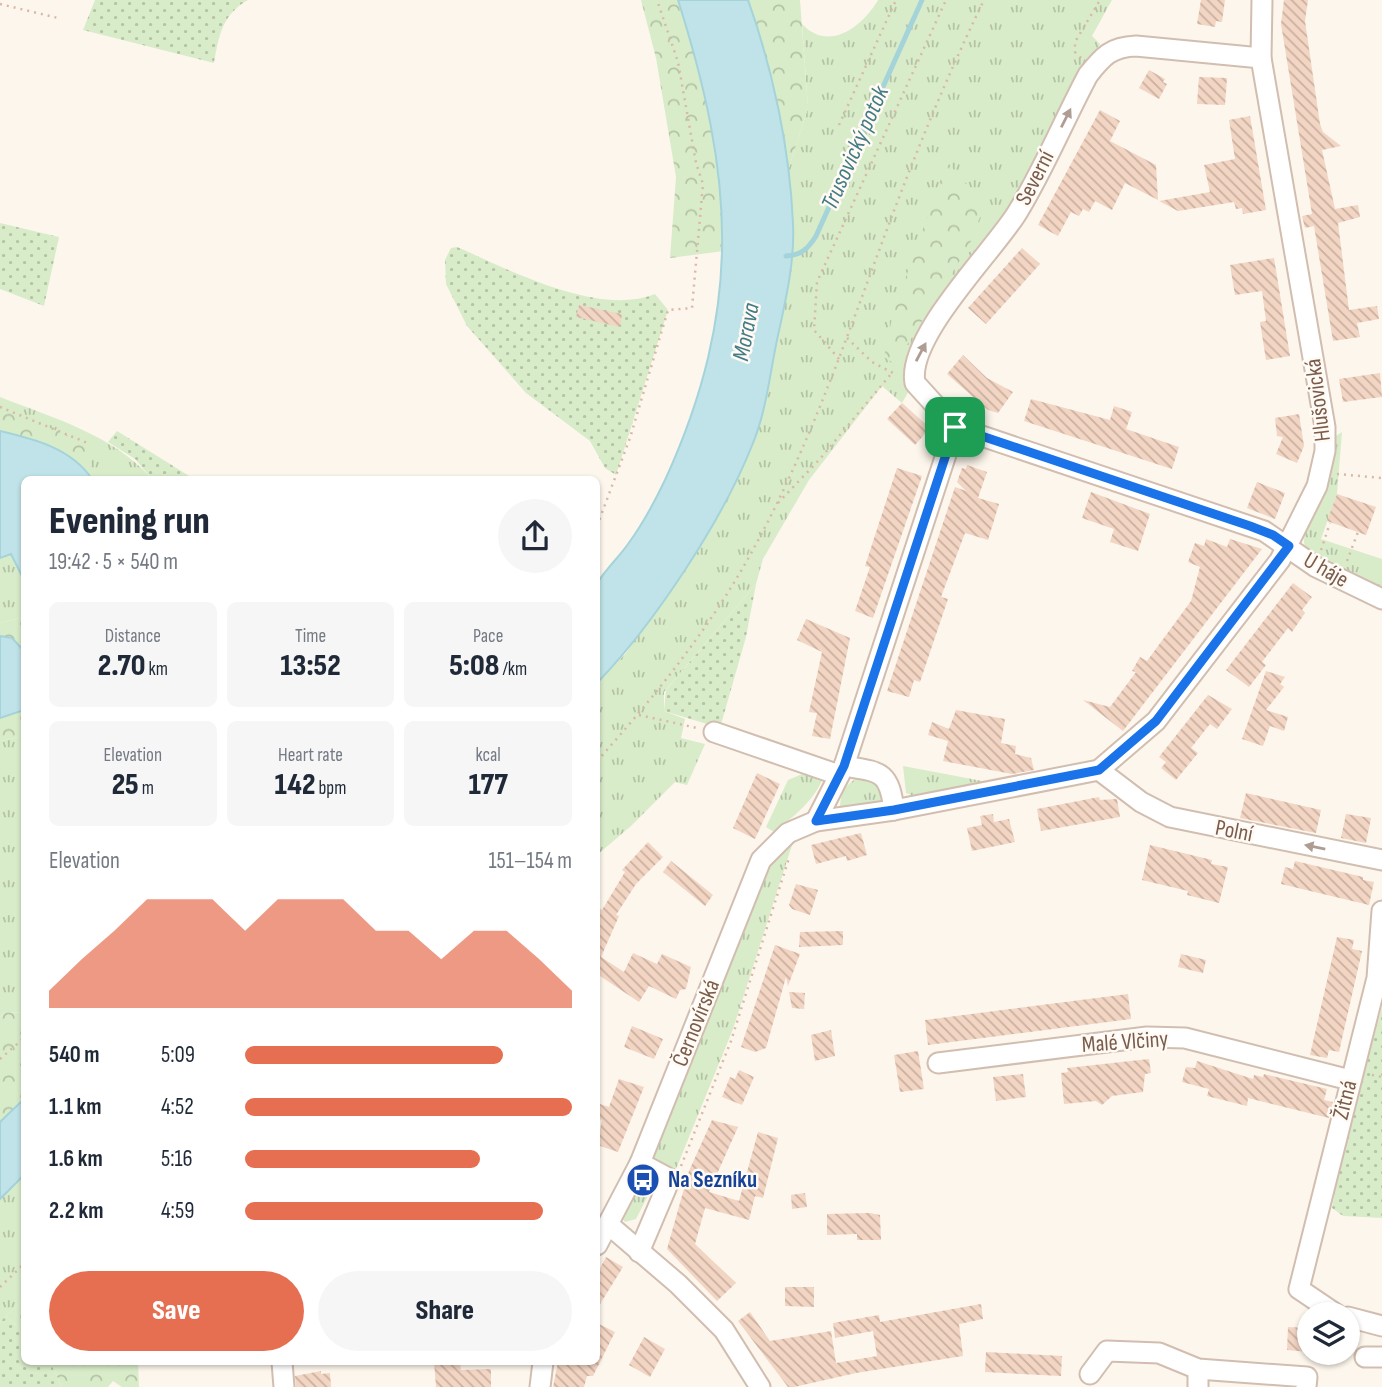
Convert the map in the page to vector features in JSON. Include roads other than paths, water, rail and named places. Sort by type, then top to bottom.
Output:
[{"type":"street","name":"Hlušovická","points":[[807,825],[1099,770],[1156,721],[1289,546],[1312,499],[1320,473],[1325,427],[1261,58],[1262,0]]},
{"type":"street","name":"Severní","points":[[955,427],[914,380],[915,363],[950,299],[1018,211],[1092,70],[1102,56],[1116,47],[1136,46],[1261,58]]},
{"type":"street","name":"U háje","points":[[955,427],[1273,535],[1316,567],[1382,599]]},
{"type":"street","points":[[807,825],[841,771],[955,427]]},
{"type":"street","points":[[713,732],[841,771],[879,772],[891,785],[894,810]]},
{"type":"street","name":"Polní","points":[[1099,770],[1141,802],[1170,817],[1382,860]]},
{"type":"street","name":"Černovírská","points":[[600,1240],[640,1163],[761,860],[788,833],[807,825]]},
{"type":"street","name":"Žitná","points":[[1318,1302],[1299,1289],[1377,978],[1382,911]]},
{"type":"street","name":"Malé Vlčiny","points":[[938,1063],[1147,1037],[1185,1038],[1350,1080]]},
{"type":"street","points":[[639,1252],[670,1179],[640,1163]]},
{"type":"street","points":[[609,1225],[678,1284],[723,1330],[760,1387]]},
{"type":"street","points":[[1360,1320],[1382,1326]]},
{"type":"street","points":[[1090,1374],[1107,1351],[1159,1353],[1198,1378],[1307,1377],[1306,1387]]},
{"type":"street","points":[[282,1365],[284,1387]]},
{"type":"street","points":[[540,1387],[543,1365]]},
{"type":"water","name":"Morava","points":[[678,0],[748,0],[765,54],[784,139],[793,224],[791,268],[761,418],[740,473],[685,570],[641,631],[600,680],[600,579],[638,529],[665,480],[691,417],[708,357],[719,299],[722,242],[719,184],[711,125]]},
{"type":"water","points":[[0,431],[63,452],[90,476],[21,476],[21,574],[11,554],[0,558]]},
{"type":"water","points":[[0,636],[12,638],[21,648],[21,711],[0,718]]},
{"type":"water","points":[[21,1102],[21,1178],[0,1199],[0,1122]]},
{"type":"waterway","name":"Trusovický potok","points":[[786,256],[804,250],[816,236],[922,0]]},
{"type":"place","name":"Na Sezníku","points":[[643,1180]]}]
